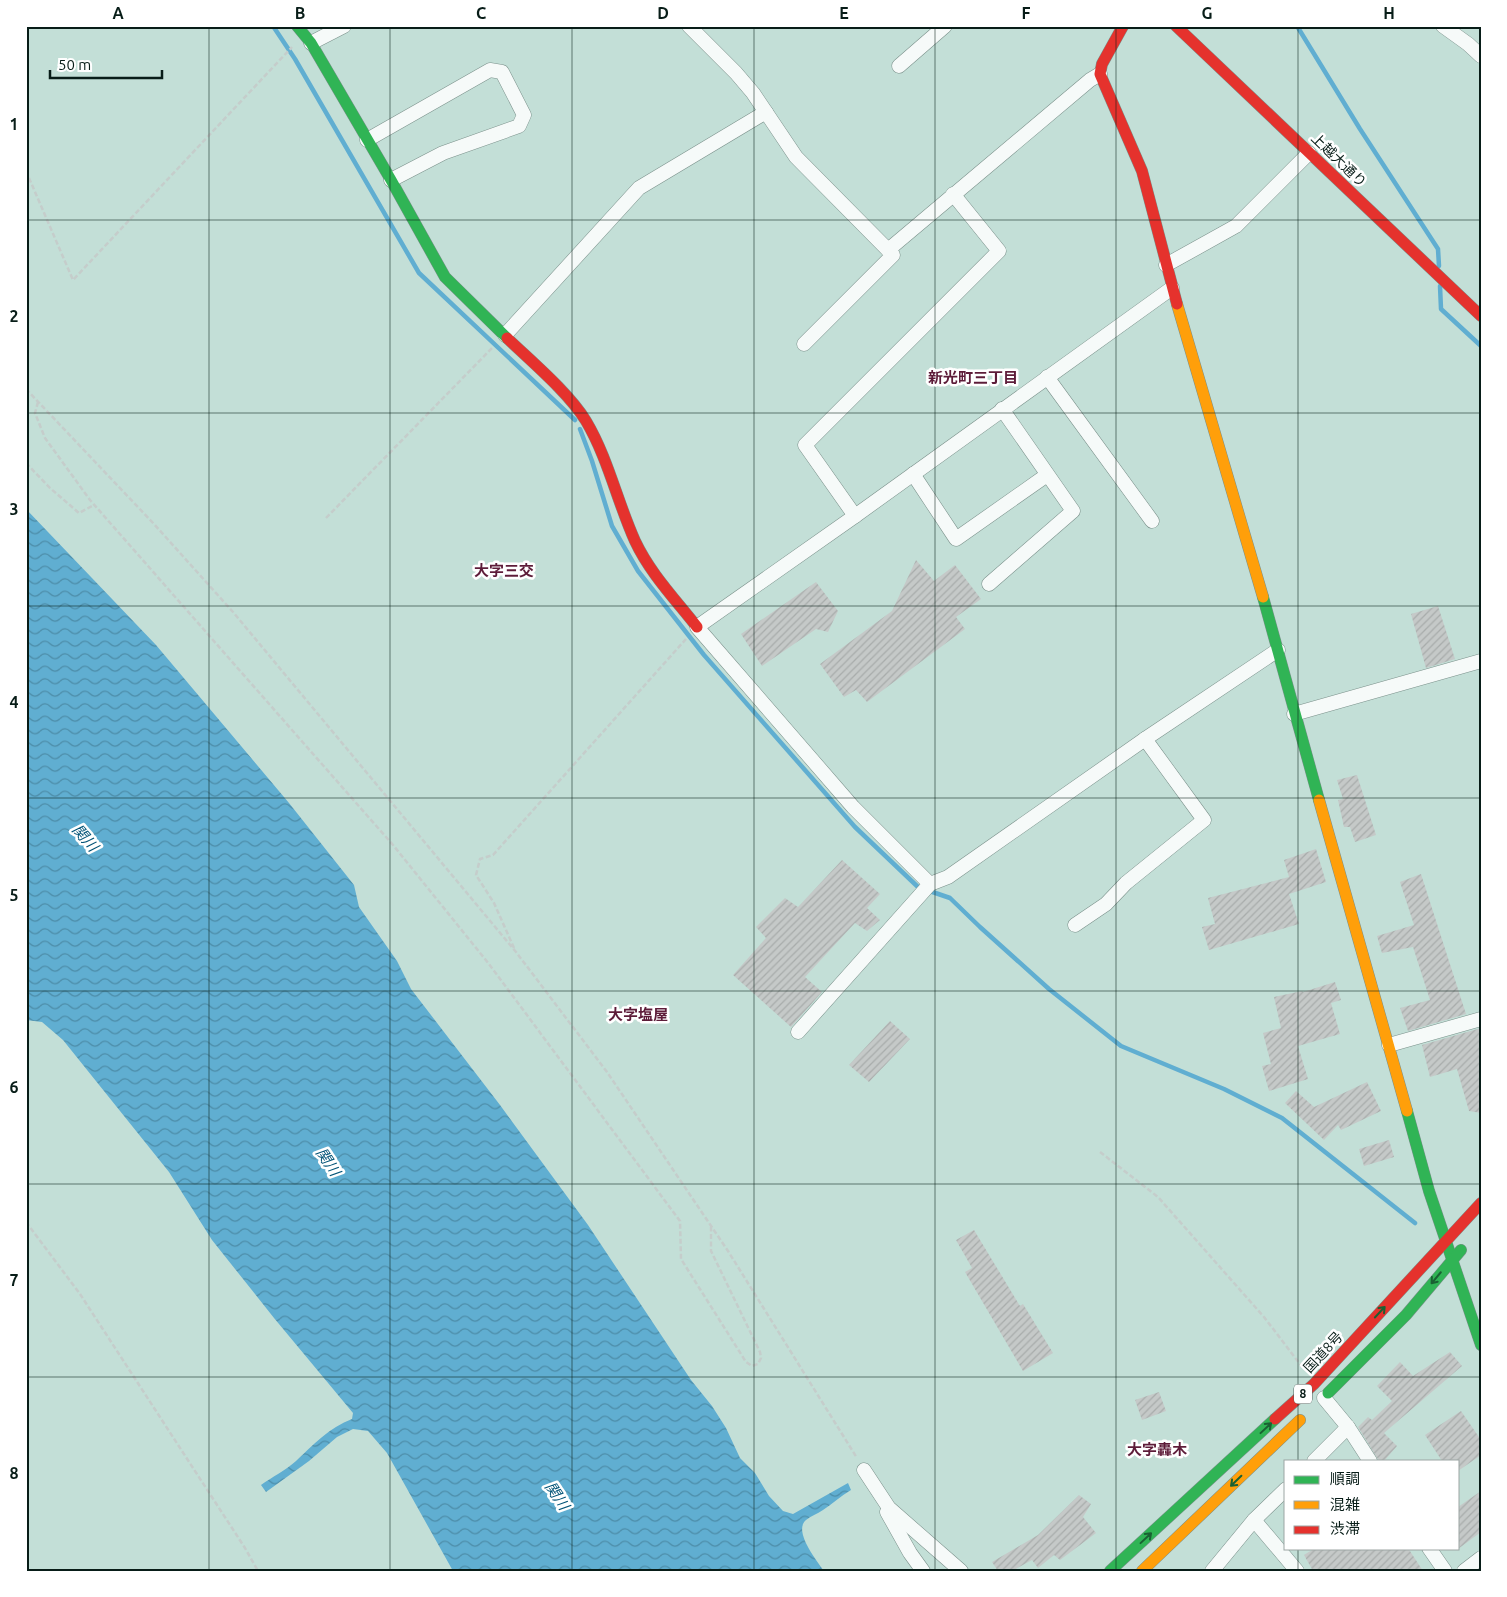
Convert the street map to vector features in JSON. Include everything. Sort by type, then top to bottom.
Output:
[{"type":"main road","points":[[1123,26],[1102,64],[1100,74],[1142,171],[1172,288],[1278,650],[1294,714],[1429,1191],[1481,1345]]},
{"type":"main road","name":"上越大通り","points":[[1176,26],[1481,316]]},
{"type":"main road","points":[[304,35],[391,180],[445,276],[575,405],[588,422],[600,446],[611,480],[636,541],[648,564],[697,626]]},
{"type":"main road","name":"国道8号","points":[[1110,1571],[1314,1384],[1481,1203]]},
{"type":"main road","name":"8","points":[[1142,1571],[1317,1405],[1406,1315],[1452,1259],[1470,1241]]},
{"type":"street","points":[[304,35],[344,26]]},
{"type":"street","points":[[689,26],[736,73],[753,93],[796,157],[893,255],[804,344]]},
{"type":"street","points":[[899,66],[945,26]]},
{"type":"street","points":[[1443,26],[1481,56]]},
{"type":"street","points":[[367,140],[490,70],[502,72],[524,115],[519,126],[444,152],[391,180]]},
{"type":"street","points":[[888,250],[1090,80],[1100,74]]},
{"type":"street","points":[[505,335],[639,188],[766,112]]},
{"type":"street","points":[[1166,265],[1236,226],[1310,153]]},
{"type":"street","points":[[855,516],[805,446],[999,251],[953,194]]},
{"type":"street","points":[[930,884],[853,807],[697,626],[855,516],[1172,288]]},
{"type":"street","points":[[1047,377],[1152,520]]},
{"type":"street","points":[[989,584],[1073,511],[1002,409]]},
{"type":"street","points":[[913,474],[956,539],[1047,475]]},
{"type":"street","points":[[798,1032],[930,884],[948,876],[1145,739],[1278,650]]},
{"type":"street","points":[[1294,714],[1481,661]]},
{"type":"street","points":[[1075,925],[1106,904],[1126,883],[1204,820],[1145,739]]},
{"type":"street","points":[[1389,1045],[1481,1019]]},
{"type":"street","points":[[1317,1405],[1348,1427],[1369,1460]]},
{"type":"street","points":[[1315,1460],[1348,1427]]},
{"type":"street","points":[[864,1470],[910,1553],[923,1571]]},
{"type":"street","points":[[864,1470],[889,1508],[961,1571]]},
{"type":"street","points":[[1212,1571],[1254,1520],[1284,1491]]},
{"type":"street","points":[[1254,1520],[1297,1571]]},
{"type":"street","points":[[1430,1550],[1445,1571]]},
{"type":"street","points":[[1464,1571],[1481,1558]]},
{"type":"path","points":[[26,171],[73,280],[304,35]]},
{"type":"path","points":[[326,518],[505,335]]},
{"type":"path","points":[[26,389],[154,524],[233,612],[516,952],[607,1072],[711,1226],[864,1470]]},
{"type":"path","points":[[38,402],[35,414],[45,438],[94,505],[393,845],[489,964],[680,1221],[682,1259],[746,1362],[752,1366],[758,1364],[761,1358],[760,1352],[711,1251],[711,1226]]},
{"type":"path","points":[[26,463],[79,513],[94,505]]},
{"type":"path","points":[[516,952],[494,903],[476,875],[480,859],[493,855],[697,626]]},
{"type":"path","points":[[1100,1152],[1158,1197],[1264,1317],[1314,1384]]},
{"type":"path","points":[[26,1222],[80,1294],[258,1571]]},
{"type":"water","name":"関川","points":[[26,509],[156,645],[289,803],[354,885],[359,907],[397,961],[411,989],[500,1105],[588,1225],[691,1380],[712,1406],[726,1428],[740,1458],[755,1473],[769,1496],[783,1511],[793,1514],[848,1483],[851,1490],[806,1520],[803,1525],[802,1531],[807,1545],[824,1571],[453,1571],[387,1453],[368,1431],[353,1429],[337,1437],[309,1461],[266,1492],[261,1485],[292,1464],[329,1432],[352,1419],[353,1413],[212,1240],[169,1172],[63,1040],[42,1022],[26,1020]]},
{"type":"building","points":[[916,560],[934,581],[955,565],[981,599],[956,617],[965,629],[867,702],[856,690],[844,697],[820,664],[892,611]]},
{"type":"building","points":[[816,582],[838,611],[828,632],[816,629],[762,666],[741,634]]},
{"type":"building","points":[[1438,606],[1455,659],[1426,668],[1411,614]]},
{"type":"building","points":[[1357,775],[1376,835],[1355,842],[1350,827],[1344,827],[1338,800],[1343,799],[1337,780]]},
{"type":"building","points":[[1316,849],[1326,882],[1289,894],[1299,924],[1209,950],[1202,927],[1215,924],[1208,898],[1289,877],[1284,860]]},
{"type":"building","points":[[842,860],[880,894],[867,908],[880,920],[867,931],[855,923],[805,977],[822,992],[791,1027],[733,975],[766,938],[756,927],[785,898],[798,907]]},
{"type":"building","points":[[1421,874],[1466,1014],[1408,1031],[1400,1008],[1430,1000],[1413,947],[1382,953],[1377,936],[1414,925],[1400,882]]},
{"type":"building","points":[[1335,982],[1341,1000],[1331,1003],[1340,1034],[1298,1046],[1308,1079],[1269,1091],[1262,1066],[1271,1064],[1263,1033],[1281,1028],[1274,997],[1303,992]]},
{"type":"building","points":[[890,1021],[910,1039],[869,1082],[849,1065]]},
{"type":"building","points":[[1481,1028],[1481,1113],[1469,1111],[1457,1069],[1430,1077],[1422,1045]]},
{"type":"building","points":[[1367,1082],[1381,1111],[1341,1130],[1338,1125],[1324,1140],[1285,1103],[1296,1091],[1314,1107]]},
{"type":"building","points":[[1389,1140],[1394,1157],[1364,1166],[1359,1149]]},
{"type":"building","points":[[974,1230],[1020,1306],[1023,1304],[1053,1353],[1023,1371],[965,1272],[972,1268],[956,1240]]},
{"type":"building","points":[[1450,1352],[1462,1366],[1384,1433],[1397,1446],[1385,1460],[1378,1460],[1358,1427],[1368,1417],[1372,1420],[1392,1401],[1377,1386],[1400,1362],[1413,1376]]},
{"type":"building","points":[[1159,1392],[1166,1411],[1142,1420],[1135,1400]]},
{"type":"building","points":[[1461,1411],[1481,1440],[1481,1455],[1460,1470],[1460,1460],[1441,1460],[1425,1435]]},
{"type":"building","points":[[1481,1491],[1481,1532],[1460,1548],[1460,1506]]},
{"type":"building","points":[[1079,1495],[1091,1504],[1083,1517],[1096,1533],[1060,1560],[1054,1555],[1038,1568],[1032,1560],[1012,1571],[998,1571],[992,1562],[1038,1535]]},
{"type":"building","points":[[1312,1550],[1409,1550],[1423,1571],[1313,1571],[1304,1555]]},
{"type":"waterway","points":[[273,26],[295,59],[419,273],[575,420]]},
{"type":"waterway","points":[[1297,26],[1360,129],[1438,249],[1439,266]]},
{"type":"waterway","points":[[1440,286],[1441,309],[1481,346]]},
{"type":"waterway","points":[[580,429],[612,526],[638,571],[704,655],[855,827],[918,887],[950,898],[1049,989],[1121,1046],[1224,1089],[1282,1118],[1415,1223]]},
{"type":"traffic: fast","points":[[297,26],[311,43],[445,277],[507,338]]},
{"type":"traffic: fast","points":[[1263,597],[1319,800]]},
{"type":"traffic: fast","points":[[1407,1111],[1429,1191],[1481,1345]]},
{"type":"traffic: fast","points":[[1328,1393],[1406,1315],[1461,1250]]},
{"type":"traffic: fast","points":[[1110,1571],[1275,1419]]},
{"type":"traffic: slow","points":[[1177,304],[1263,597]]},
{"type":"traffic: slow","points":[[1319,800],[1407,1111]]},
{"type":"traffic: slow","points":[[1142,1571],[1300,1420]]},
{"type":"traffic: jam","points":[[1123,26],[1102,64],[1100,74],[1142,171],[1177,304]]},
{"type":"traffic: jam","points":[[1176,26],[1481,316]]},
{"type":"traffic: jam","points":[[507,338],[579,410],[594,435],[641,553],[663,585],[697,627]]},
{"type":"traffic: jam","points":[[1275,1419],[1314,1384],[1481,1203]]},
{"type":"district","name":"新光町三丁目","points":[[973,378]]},
{"type":"district","name":"大字三交","points":[[504,571]]},
{"type":"district","name":"大字塩屋","points":[[638,1015]]},
{"type":"district","name":"大字轟木","points":[[1157,1450]]}]
